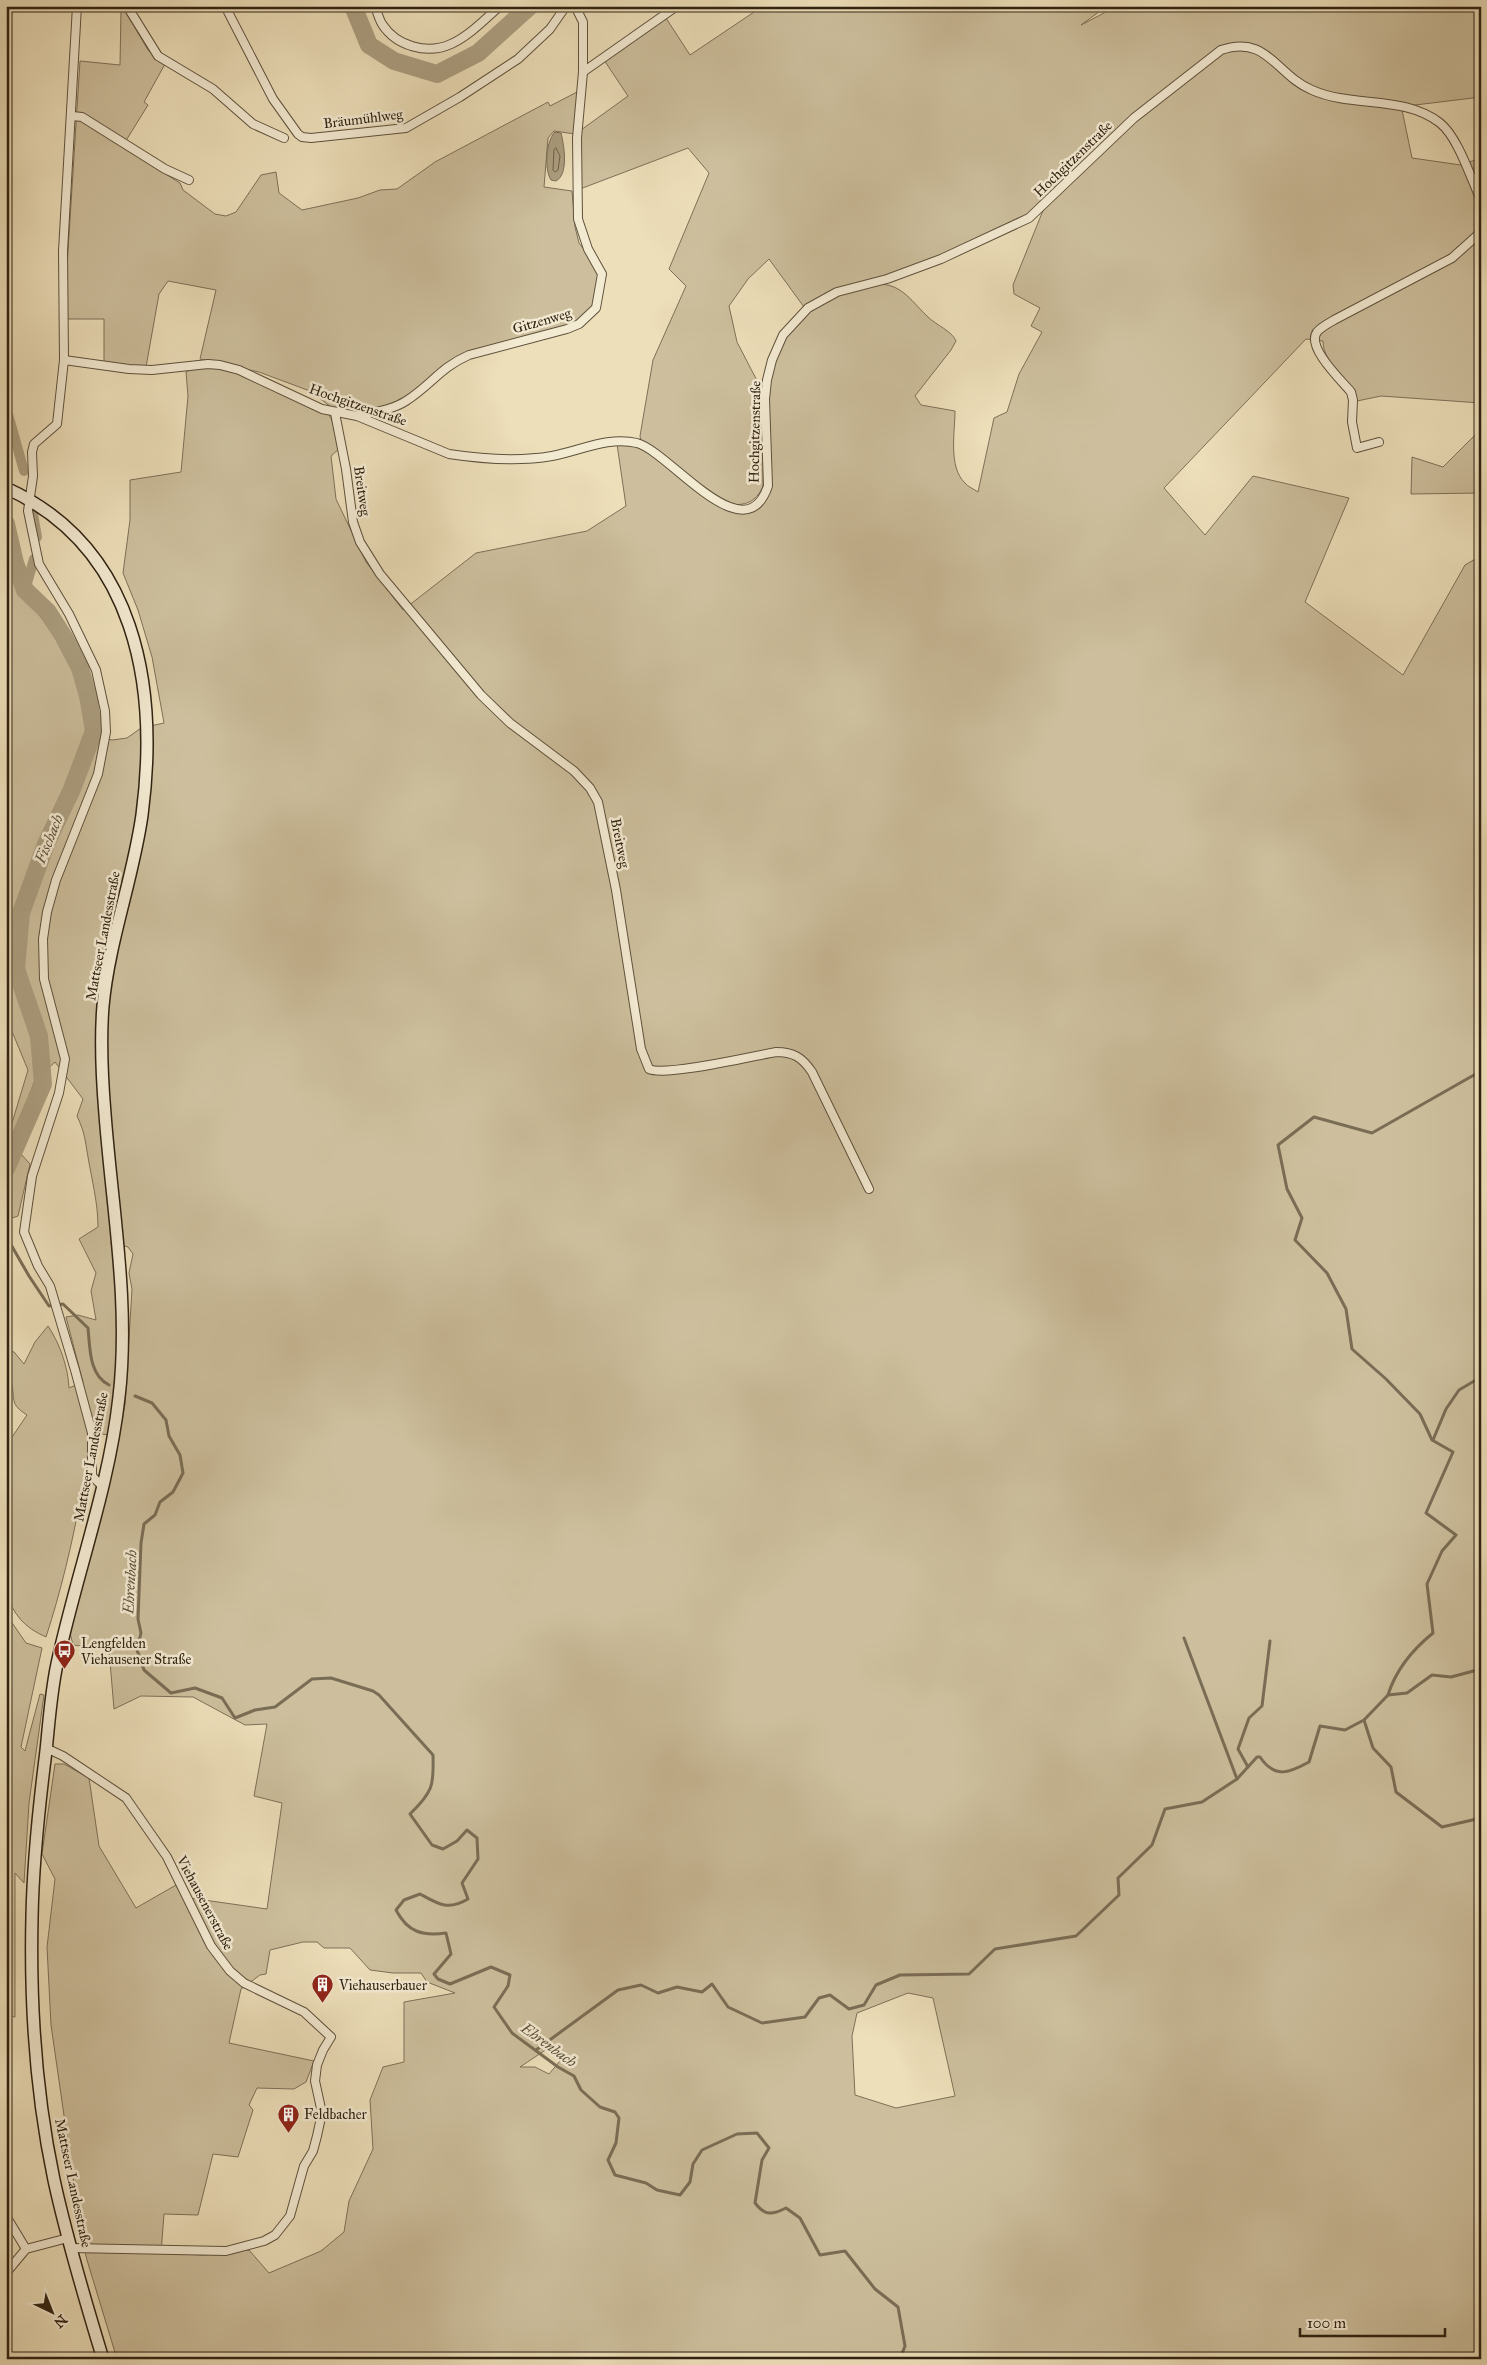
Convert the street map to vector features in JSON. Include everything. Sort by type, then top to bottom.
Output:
[{"type":"main road","name":"Mattseer Landesstraße","points":[[9,489],[58,519],[96,558],[115,588],[134,639],[141,671],[148,722],[147,766],[141,817],[103,1006],[101,1052],[109,1165],[121,1277],[123,1331],[120,1396],[102,1486],[56,1670],[35,1848],[32,1916],[33,1982],[44,2121],[53,2178],[69,2243],[104,2359]]},
{"type":"street","points":[[77,6],[64,242],[64,360],[58,418],[53,428],[34,444],[32,452],[34,476],[28,499],[28,511],[39,564],[92,657],[102,689],[106,732],[98,774],[56,880],[42,939],[44,979],[64,1060],[59,1093],[32,1176],[24,1232],[58,1311],[92,1433],[92,1476],[102,1486]]},
{"type":"street","points":[[127,6],[158,56],[213,89],[253,124],[284,138]]},
{"type":"street","name":"Bräumühlweg","points":[[226,6],[273,99],[302,138],[406,128],[460,97],[518,59],[550,29],[566,6]]},
{"type":"street","points":[[375,6],[382,23],[399,41],[411,46],[426,48],[451,44],[500,6]]},
{"type":"street","name":"Gitzenweg","points":[[357,416],[389,409],[408,400],[453,361],[579,324],[596,308],[602,274],[588,249],[578,219],[577,138],[583,72],[583,22],[575,6]]},
{"type":"street","points":[[583,72],[677,6]]},
{"type":"street","name":"Hochgitzenstraße","points":[[64,360],[137,370],[208,364],[220,365],[240,370],[335,413],[357,416],[449,454],[523,459],[550,457],[604,442],[637,444],[660,456],[698,488],[728,508],[740,510],[754,506],[764,497],[768,486],[765,399],[772,360],[783,335],[808,308],[837,292],[887,279],[941,259],[1029,218],[1134,118],[1209,58],[1229,47],[1247,46],[1263,52],[1294,80],[1314,91],[1340,98],[1416,110],[1440,122],[1454,141],[1481,200]]},
{"type":"street","points":[[72,116],[82,116],[165,169],[189,180]]},
{"type":"street","points":[[1379,442],[1357,448],[1352,422],[1353,400],[1351,392],[1316,350],[1315,339],[1318,331],[1334,320],[1452,258],[1481,232]]},
{"type":"street","name":"Breitweg","points":[[335,413],[346,469],[353,522],[360,542],[380,574],[481,695],[510,723],[578,775],[590,788],[598,802],[616,890],[641,1049],[649,1069],[654,1071],[678,1069],[776,1052],[788,1052],[798,1055],[812,1072],[869,1188]]},
{"type":"street","name":"Viehausenerstraße","points":[[46,1748],[63,1756],[126,1798],[167,1857],[211,1946],[230,1971],[244,1983],[304,2012],[331,2037],[322,2050],[315,2081],[322,2113],[317,2136],[304,2166],[290,2216],[275,2235],[264,2241],[226,2251],[69,2243]]},
{"type":"street","points":[[6,2216],[26,2249]]},
{"type":"street","points":[[6,2273],[26,2249],[69,2243]]},
{"type":"shaded area","points":[[763,6],[1107,6],[1081,25],[1104,13],[1112,6],[1481,6],[1481,97],[1407,106],[1356,99],[1308,87],[1255,46],[1212,53],[1032,213],[941,257],[804,307],[769,259],[748,279],[729,306],[737,342],[764,394],[763,486],[753,500],[744,504],[728,504],[641,441],[640,436],[653,360],[686,286],[669,269],[709,173],[688,148],[580,189],[581,130],[628,96],[604,60],[666,18],[690,55]]},
{"type":"shaded area","points":[[124,9],[148,50],[165,64],[144,102],[148,105],[122,147],[180,183],[183,190],[215,214],[226,216],[236,212],[261,175],[276,172],[279,193],[302,210],[358,198],[380,190],[397,189],[435,162],[548,102],[550,106],[577,92],[575,134],[554,131],[548,138],[544,187],[572,191],[575,227],[579,243],[594,263],[598,276],[595,303],[591,311],[573,325],[462,354],[445,365],[410,396],[397,404],[354,413],[335,410],[310,391],[259,372],[200,359],[216,290],[168,281],[159,294],[146,367],[104,364],[104,319],[67,319],[67,267],[80,61],[120,65],[121,10]]},
{"type":"shaded area","points":[[1237,48],[1255,50],[1299,87],[1402,110],[1412,158],[1461,165],[1481,158],[1481,403],[1381,396],[1357,401],[1350,385],[1332,364],[1324,350],[1323,341],[1306,339],[1164,488],[1205,535],[1253,476],[1349,498],[1305,602],[1403,675],[1465,565],[1479,557],[1481,553],[1481,2359],[117,2359],[87,2260],[70,2190],[74,2185],[51,2025],[47,1947],[55,1879],[42,1854],[55,1764],[64,1764],[89,1778],[99,1846],[136,1908],[176,1885],[183,1897],[267,1909],[282,1803],[254,1796],[267,1724],[245,1725],[193,1697],[141,1696],[114,1709],[109,1650],[73,1645],[70,1633],[116,1455],[125,1404],[132,1289],[129,1273],[133,1254],[128,1247],[111,1242],[116,1291],[117,1363],[108,1435],[96,1433],[90,1436],[87,1466],[74,1532],[46,1637],[26,1625],[20,1619],[12,1607],[6,1591],[6,1446],[27,1415],[14,1402],[12,1385],[6,1364],[8,1350],[14,1352],[24,1364],[35,1342],[48,1326],[63,1356],[69,1388],[83,1382],[66,1317],[78,1315],[96,1320],[91,1291],[96,1273],[79,1239],[98,1227],[98,1218],[85,1141],[77,1116],[83,1099],[55,1062],[35,1080],[11,1143],[30,1164],[18,1216],[6,1220],[6,1143],[28,1070],[11,1029],[6,1031],[6,631],[8,631],[6,624],[6,538],[15,578],[21,594],[43,620],[75,674],[84,701],[90,734],[112,740],[127,738],[141,728],[164,723],[152,657],[138,610],[123,573],[130,520],[130,480],[181,472],[188,396],[186,372],[199,365],[230,369],[326,411],[331,418],[340,448],[331,456],[336,499],[366,562],[403,610],[476,553],[587,531],[626,506],[617,444],[634,445],[646,450],[726,509],[746,510],[767,493],[766,417],[770,378],[774,360],[787,334],[802,315],[821,303],[859,287],[884,284],[894,287],[908,296],[931,320],[951,334],[956,341],[915,396],[921,405],[955,411],[954,459],[956,468],[966,484],[978,492],[994,418],[1007,412],[1019,374],[1042,332],[1031,326],[1040,308],[1014,294],[1013,285],[1044,208],[1145,112],[1225,51]],"holes":[[[303,1942],[317,1942],[324,1948],[350,1948],[370,1970],[393,1973],[421,1973],[427,1982],[455,1993],[404,2002],[404,2062],[383,2067],[370,2100],[373,2149],[349,2201],[344,2232],[321,2251],[269,2273],[249,2250],[204,2255],[161,2253],[164,2214],[198,2215],[213,2154],[238,2157],[253,2110],[249,2105],[257,2088],[294,2089],[306,2082],[314,2061],[229,2043],[241,1989],[260,1975],[266,1974],[270,1950]],[[908,1993],[933,1998],[955,2096],[896,2108],[855,2095],[852,2036],[857,2013]],[[550,2047],[560,2061],[549,2074],[535,2067],[520,2067]]]},
{"type":"shaded area","points":[[1481,429],[1481,493],[1411,494],[1412,457],[1443,467]]},
{"type":"shaded area","points":[[6,1614],[26,1643],[42,1648],[21,1747],[25,1751],[40,1694],[44,1695],[29,1803],[24,1883],[15,1873],[15,2017],[6,2016]]},
{"type":"water","points":[[555,132],[561,133],[564,159],[563,172],[556,181],[551,180],[547,169],[548,148]]},
{"type":"waterway","name":"Fischach","points":[[353,6],[369,45],[394,61],[437,74],[478,53],[530,6]]},
{"type":"waterway","points":[[6,407],[24,471]]},
{"type":"waterway","points":[[33,514],[37,537]]},
{"type":"waterway","name":"Fischach","points":[[6,524],[15,563],[25,590],[48,612],[80,668],[88,696],[94,731],[72,789],[46,844],[21,913],[16,969],[39,1036],[43,1084],[6,1169]]},
{"type":"waterway","points":[[25,590],[34,559]]},
{"type":"waterway","points":[[1388,1695],[1400,1668],[1418,1646],[1433,1633],[1427,1584],[1442,1551],[1456,1535],[1426,1513],[1453,1452],[1432,1440],[1420,1414],[1386,1379],[1352,1349],[1346,1309],[1327,1273],[1295,1240],[1302,1218],[1287,1189],[1278,1145],[1314,1117],[1372,1133],[1481,1071]]},
{"type":"waterway","name":"Ehrenbach","points":[[6,1236],[49,1306],[63,1304],[88,1328],[90,1352],[94,1368],[102,1380],[109,1385]]},
{"type":"waterway","points":[[1433,1440],[1446,1409],[1459,1390],[1481,1377]]},
{"type":"waterway","name":"Ehrenbach","points":[[135,1396],[152,1403],[166,1420],[169,1436],[180,1455],[183,1473],[173,1492],[160,1502],[155,1515],[144,1524],[141,1543],[138,1619],[141,1633],[137,1650],[144,1670],[171,1693],[195,1688],[222,1698],[235,1718],[255,1710],[275,1707],[312,1679],[331,1678],[373,1691],[379,1695],[433,1755],[433,1774],[428,1794],[410,1814],[432,1845],[443,1849],[457,1841],[467,1830],[477,1838],[478,1859],[462,1883],[468,1899],[455,1905],[443,1905],[420,1894],[404,1900],[396,1910],[406,1924],[417,1931],[430,1934],[446,1933],[451,1954],[434,1974],[438,1979],[450,1984],[491,1967],[510,1975],[508,1986],[494,2007],[512,2033],[558,2067],[574,2076],[581,2090],[600,2107],[615,2112],[619,2118],[616,2143],[608,2160],[615,2175],[646,2183],[657,2190],[680,2195],[690,2182],[693,2164],[702,2150],[737,2134],[757,2133],[769,2148],[762,2160],[755,2203],[766,2212],[773,2213],[786,2208],[800,2218],[820,2255],[845,2251],[875,2289],[898,2307],[905,2346],[900,2359]]},
{"type":"waterway","points":[[1184,1638],[1237,1779]]},
{"type":"waterway","points":[[1248,1767],[1238,1749],[1249,1718],[1262,1706],[1270,1641]]},
{"type":"waterway","points":[[536,2050],[618,1990],[641,1985],[658,1993],[677,1987],[702,1992],[712,1984],[728,2007],[762,2023],[805,2017],[819,1998],[830,1995],[849,2009],[864,2005],[876,1985],[900,1975],[969,1974],[995,1949],[1076,1936],[1119,1895],[1118,1878],[1152,1845],[1165,1809],[1202,1802],[1237,1779],[1257,1757],[1260,1757],[1271,1769],[1277,1771],[1283,1772],[1295,1769],[1309,1762],[1320,1726],[1345,1730],[1364,1720],[1388,1695],[1407,1693],[1432,1675],[1451,1677],[1481,1669]]},
{"type":"waterway","points":[[1364,1720],[1373,1748],[1391,1767],[1396,1792],[1442,1827],[1481,1818]]},
{"type":"place","name":"Lengfelden Viehausener Straße","points":[[65,1670]]},
{"type":"place","name":"Viehauserbauer","points":[[323,2004]]},
{"type":"place","name":"Feldbacher","points":[[288,2133]]}]
